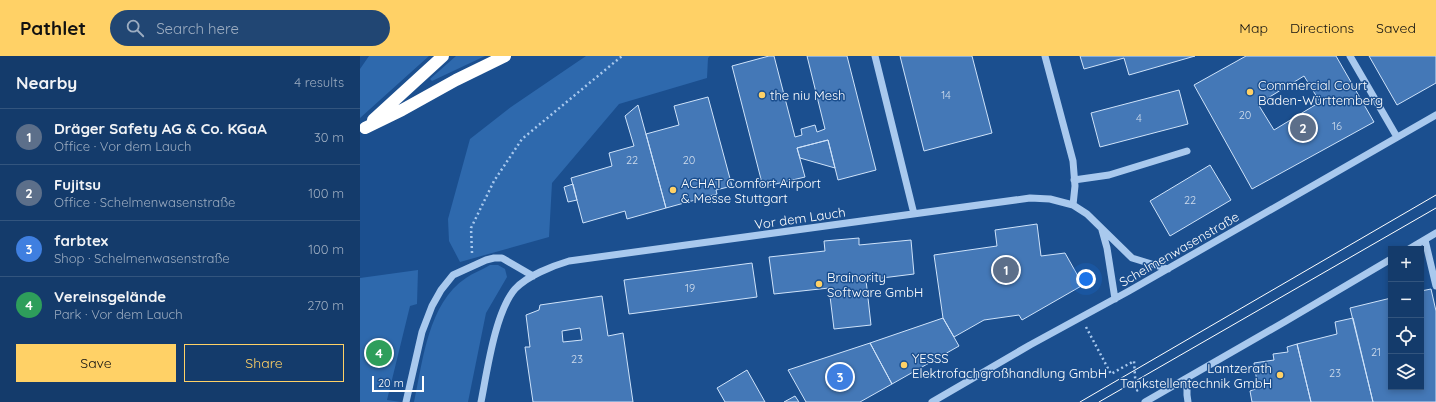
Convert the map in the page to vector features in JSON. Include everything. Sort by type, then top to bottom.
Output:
[{"type":"highway","points":[[362,130],[443,56]]},
{"type":"highway","points":[[362,130],[456,80],[505,56]]},
{"type":"street","points":[[875,56],[914,214]]},
{"type":"street","points":[[1045,56],[1073,161],[1073,205]]},
{"type":"street","points":[[1350,56],[1397,137]]},
{"type":"street","name":"Schelmenwasenstraße","points":[[932,402],[1030,345],[1168,269],[1436,114]]},
{"type":"street","points":[[1074,180],[1109,175],[1187,151]]},
{"type":"street","name":"Vor dem Lauch","points":[[480,402],[494,339],[504,305],[516,288],[533,276],[551,267],[569,261],[1030,198],[1050,199],[1073,205],[1087,214],[1132,258],[1168,269]]},
{"type":"street","name":"Vor dem Lauch","points":[[1102,230],[1108,248],[1115,299]]},
{"type":"street","points":[[1414,246],[1436,233]]},
{"type":"street","points":[[1425,240],[1436,286]]},
{"type":"street","points":[[406,402],[422,332],[432,306],[441,290],[453,275],[486,260],[502,258],[533,276]]},
{"type":"street","points":[[1145,402],[1388,261]]},
{"type":"street","points":[[1186,378],[1186,395],[1188,402]]},
{"type":"path","points":[[472,266],[472,228],[494,181],[522,139],[622,56]]},
{"type":"path","points":[[1080,318],[1100,351],[1111,374],[1134,361],[1136,391],[1146,385],[1152,398]]},
{"type":"shaded area","points":[[369,56],[429,56],[360,118],[360,69]]},
{"type":"shaded area","points":[[456,56],[485,56],[432,81],[430,79]]},
{"type":"shaded area","points":[[586,56],[710,56],[708,58],[707,78],[619,104],[552,183],[549,237],[460,262],[449,241],[448,219],[470,139],[511,107]]},
{"type":"shaded area","points":[[490,265],[498,265],[505,269],[507,277],[486,313],[468,402],[414,402],[424,351],[435,317],[443,302],[453,289],[466,278]]},
{"type":"shaded area","points":[[418,270],[417,304],[410,306],[387,400],[401,402],[360,402],[360,278]]},
{"type":"building","name":"the niu Mesh","points":[[774,56],[795,137],[802,135],[801,129],[815,125],[817,132],[825,129],[807,56],[847,56],[876,170],[838,180],[828,140],[797,148],[805,177],[763,187],[732,66]]},
{"type":"building","points":[[900,56],[972,56],[992,133],[924,151]]},
{"type":"building","points":[[1080,56],[1195,56],[1129,75],[1124,58],[1084,69]]},
{"type":"building","points":[[1246,56],[1336,56],[1374,122],[1252,189],[1194,85]],"holes":[[[1304,76],[1320,102],[1274,130],[1258,104]]]},
{"type":"building","points":[[1369,56],[1436,56],[1436,83],[1397,105]]},
{"type":"building","points":[[1179,90],[1188,124],[1100,147],[1091,113]]},
{"type":"building","points":[[708,97],[732,186],[716,190],[717,194],[666,208],[646,134],[679,125],[674,106]]},
{"type":"building","points":[[638,105],[666,208],[627,219],[625,211],[583,223],[571,178],[612,166],[609,153],[634,146],[625,116]]},
{"type":"building","points":[[828,140],[835,168],[800,158],[797,148]]},
{"type":"building","points":[[1210,165],[1231,200],[1170,236],[1150,201]]},
{"type":"building","points":[[573,184],[577,200],[568,202],[564,187]]},
{"type":"building","points":[[1037,224],[1041,256],[1065,253],[1083,285],[1022,320],[1019,315],[984,320],[954,337],[943,318],[934,255],[997,246],[995,230]]},
{"type":"building","name":"Brainority Software GmbH","points":[[859,238],[859,245],[911,240],[914,274],[866,280],[871,325],[834,329],[829,288],[774,294],[769,257],[825,251],[824,241]]},
{"type":"building","points":[[752,263],[757,297],[629,314],[624,280]]},
{"type":"building","points":[[1431,289],[1436,311],[1436,402],[1373,402],[1350,308],[1388,299],[1388,390],[1424,390],[1424,290]]},
{"type":"building","points":[[602,296],[608,336],[623,333],[633,402],[533,402],[525,347],[530,347],[526,315],[539,310],[540,305]],"holes":[[[580,328],[582,340],[563,342],[562,331]]]},
{"type":"building","name":"YESSS Elektrofachgroßhandlung GmbH","points":[[943,318],[959,346],[892,384],[870,343]]},
{"type":"building","points":[[1353,318],[1373,402],[1311,402],[1297,344],[1337,334],[1335,322]]},
{"type":"building","points":[[870,343],[892,384],[860,402],[806,402],[788,370]]},
{"type":"building","name":"Lantzerath Tankstellentechnik GmbH","points":[[1297,344],[1311,402],[1252,402],[1250,391],[1258,388],[1254,363],[1274,360],[1273,354],[1288,352],[1287,347]]},
{"type":"building","points":[[747,370],[765,402],[725,402],[717,388]]},
{"type":"building","points":[[795,396],[799,402],[784,402]]},
{"type":"tram line","points":[[1080,402],[1436,195]]},
{"type":"tram line","points":[[1099,402],[1436,208]]},
{"type":"place","name":"Commercial Court Baden-Württemberg","points":[[1250,92]]},
{"type":"place","name":"the niu Mesh","points":[[762,95]]},
{"type":"place","name":"Fujitsu","points":[[1303,128]]},
{"type":"place","name":"ACHAT Comfort Airport & Messe Stuttgart","points":[[673,190]]},
{"type":"place","name":"Dräger Safety AG & Co. KGaA","points":[[1006,270]]},
{"type":"place","name":"Brainority Software GmbH","points":[[819,284]]},
{"type":"place","name":"Vereinsgelände","points":[[379,353]]},
{"type":"place","name":"YESSS Elektrofachgroßhandlung GmbH","points":[[904,365]]},
{"type":"place","name":"Lantzerath Tankstellentechnik GmbH","points":[[1280,375]]},
{"type":"place","name":"farbtex","points":[[840,377]]}]
